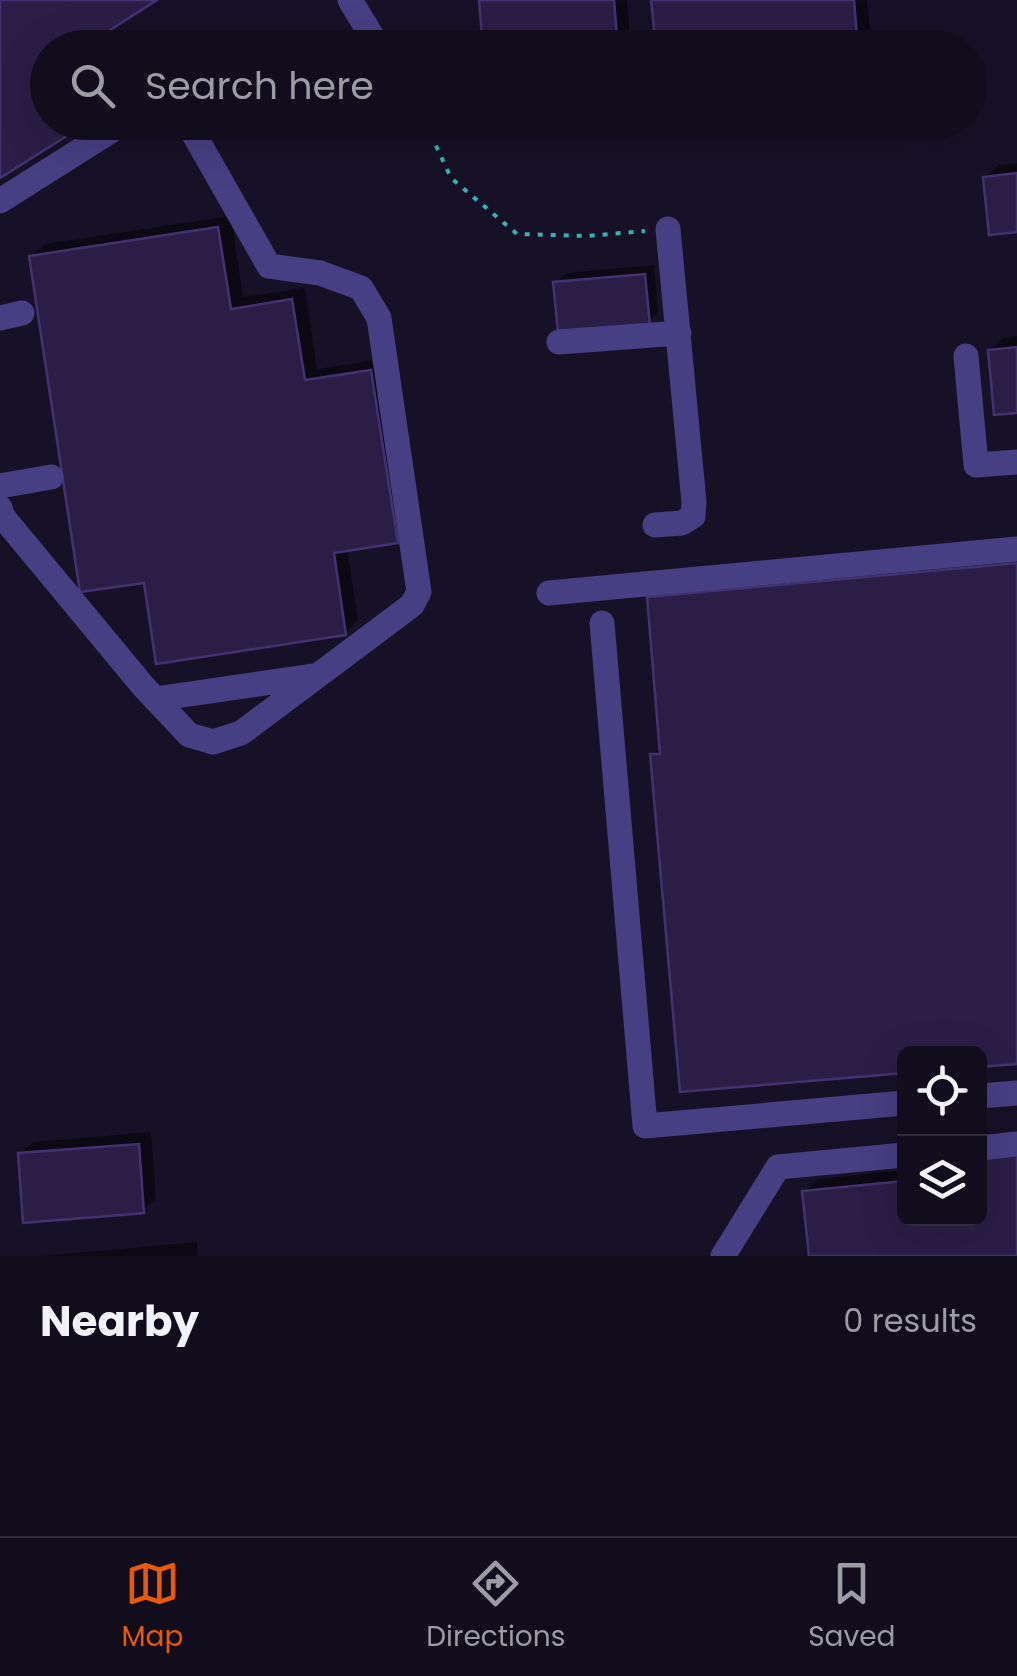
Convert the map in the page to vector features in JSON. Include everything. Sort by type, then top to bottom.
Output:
[{"type":"street","points":[[350,0],[368,30]]},
{"type":"street","points":[[0,201],[97,140]]},
{"type":"street","points":[[0,508],[155,699],[188,735],[213,742],[240,733],[412,605],[419,592],[379,318],[361,288],[320,272],[269,266],[197,140]]},
{"type":"street","points":[[655,525],[682,523],[693,516],[668,230]]},
{"type":"street","points":[[560,342],[679,333]]},
{"type":"street","points":[[966,356],[976,465],[1017,462]]},
{"type":"street","points":[[0,486],[51,478]]},
{"type":"street","points":[[549,592],[1017,549]]},
{"type":"street","points":[[602,624],[646,1126],[897,1104]]},
{"type":"street","points":[[155,699],[318,675]]},
{"type":"street","points":[[987,1095],[1017,1093]]},
{"type":"street","points":[[987,1147],[1017,1144]]},
{"type":"street","points":[[724,1256],[778,1167],[897,1156]]},
{"type":"path","points":[[433,140],[451,178],[518,234],[588,236],[668,230]]},
{"type":"building","points":[[0,0],[157,0],[110,30],[30,30],[30,140],[60,140],[0,178]]},
{"type":"building","points":[[479,0],[614,0],[616,30],[482,30]]},
{"type":"building","points":[[651,0],[854,0],[856,30],[654,30]]},
{"type":"building","points":[[1017,173],[1017,232],[989,235],[983,177]]},
{"type":"building","points":[[218,227],[231,309],[292,299],[305,380],[371,370],[398,543],[334,553],[346,635],[156,664],[144,583],[80,592],[29,256]]},
{"type":"building","points":[[645,274],[650,325],[558,332],[553,282]]},
{"type":"building","points":[[1017,347],[1017,413],[994,415],[988,350]]},
{"type":"building","points":[[1017,563],[1017,1064],[987,1066],[987,1046],[897,1046],[897,1074],[680,1092],[650,754],[660,754],[647,597]]},
{"type":"building","points":[[139,1144],[144,1213],[23,1223],[18,1153]]},
{"type":"building","points":[[1017,1151],[1017,1256],[809,1256],[802,1191],[897,1182],[897,1226],[987,1226],[987,1154]]}]
